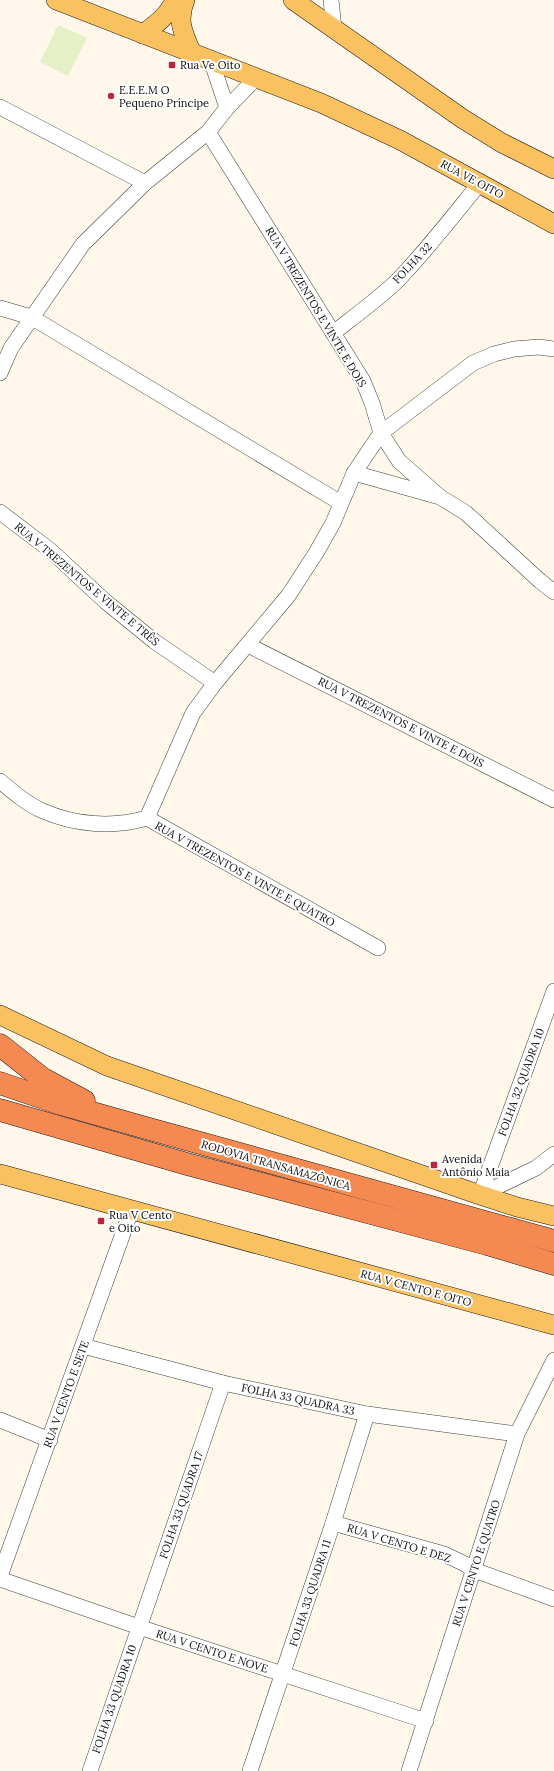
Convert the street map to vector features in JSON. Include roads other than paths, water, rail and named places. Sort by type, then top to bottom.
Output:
[{"type":"highway","points":[[0,1045],[43,1079],[87,1102],[146,1128]]},
{"type":"highway","name":"RODOVIA TRANSAMAZÔNICA","points":[[0,1083],[61,1104],[552,1240]]},
{"type":"highway","name":"RODOVIA TRANSAMAZÔNICA","points":[[0,1110],[179,1162],[487,1244],[554,1264]]},
{"type":"main road","name":"RUA VE OITO","points":[[56,0],[192,54],[321,102],[367,123],[554,224]]},
{"type":"main road","points":[[142,34],[158,23],[175,0]]},
{"type":"main road","points":[[185,0],[181,10],[180,19],[182,31],[192,54]]},
{"type":"main road","points":[[293,0],[463,119],[502,143],[554,169]]},
{"type":"main road","points":[[0,1015],[107,1066],[517,1208],[554,1216]]},
{"type":"main road","name":"RUA V CENTO E OITO","points":[[0,1174],[131,1211],[554,1325]]},
{"type":"street","points":[[330,0],[334,28]]},
{"type":"street","points":[[211,60],[227,108]]},
{"type":"street","points":[[0,374],[11,348],[31,317],[83,244],[145,183],[208,132],[227,108],[257,78]]},
{"type":"street","points":[[0,107],[145,183]]},
{"type":"street","name":"RUA V TREZENTOS E VINTE E DOIS","points":[[208,132],[363,381],[372,403],[381,433],[399,462],[440,497],[466,513],[554,592]]},
{"type":"street","name":"FOLHA 32","points":[[333,333],[374,302],[396,281],[420,256],[480,183]]},
{"type":"street","points":[[0,308],[31,317],[341,503]]},
{"type":"street","points":[[147,818],[193,713],[215,683],[288,596],[316,554],[333,523],[354,473],[381,433],[473,363],[494,354],[514,349],[539,347],[554,349]]},
{"type":"street","name":"RUA V TREZENTOS E VINTE E DOIS","points":[[354,473],[440,497]]},
{"type":"street","name":"RUA V TREZENTOS E VINTE E TRÊS","points":[[0,512],[50,550],[106,602],[154,641],[215,683]]},
{"type":"street","name":"RUA V TREZENTOS E VINTE E DOIS","points":[[248,645],[554,800]]},
{"type":"street","name":"RUA V TREZENTOS E VINTE E QUATRO","points":[[0,781],[20,798],[43,811],[72,820],[118,825],[147,818],[378,948]]},
{"type":"street","name":"FOLHA 32 QUADRA 10","points":[[480,1195],[554,991]]},
{"type":"street","points":[[480,1195],[536,1168],[554,1154]]},
{"type":"street","name":"RUA V CENTO E SETE","points":[[0,1576],[131,1211]]},
{"type":"street","name":"FOLHA 33 QUADRA 33","points":[[82,1346],[223,1383],[367,1414],[517,1434]]},
{"type":"street","name":"RUA V CENTO E QUATRO","points":[[408,1771],[426,1721],[517,1434],[554,1360]]},
{"type":"street","name":"FOLHA 33 QUADRA 17","points":[[139,1627],[223,1383]]},
{"type":"street","name":"FOLHA 33 QUADRA 11","points":[[250,1771],[333,1523],[367,1414]]},
{"type":"street","points":[[0,1420],[50,1440]]},
{"type":"street","name":"RUA V CENTO E DEZ","points":[[333,1523],[444,1554],[474,1570],[554,1599]]},
{"type":"street","name":"RUA V CENTO E NOVE","points":[[0,1579],[139,1627],[426,1721]]},
{"type":"street","name":"FOLHA 33 QUADRA 10","points":[[90,1771],[139,1627]]},
{"type":"place","name":"Rua Ve Oito","points":[[172,65]]},
{"type":"place","name":"E.E.E.M O Pequeno Príncipe","points":[[111,96]]},
{"type":"place","name":"Avenida Antônio Maia","points":[[434,1165]]},
{"type":"place","name":"Rua V Cento e Oito","points":[[101,1221]]}]
